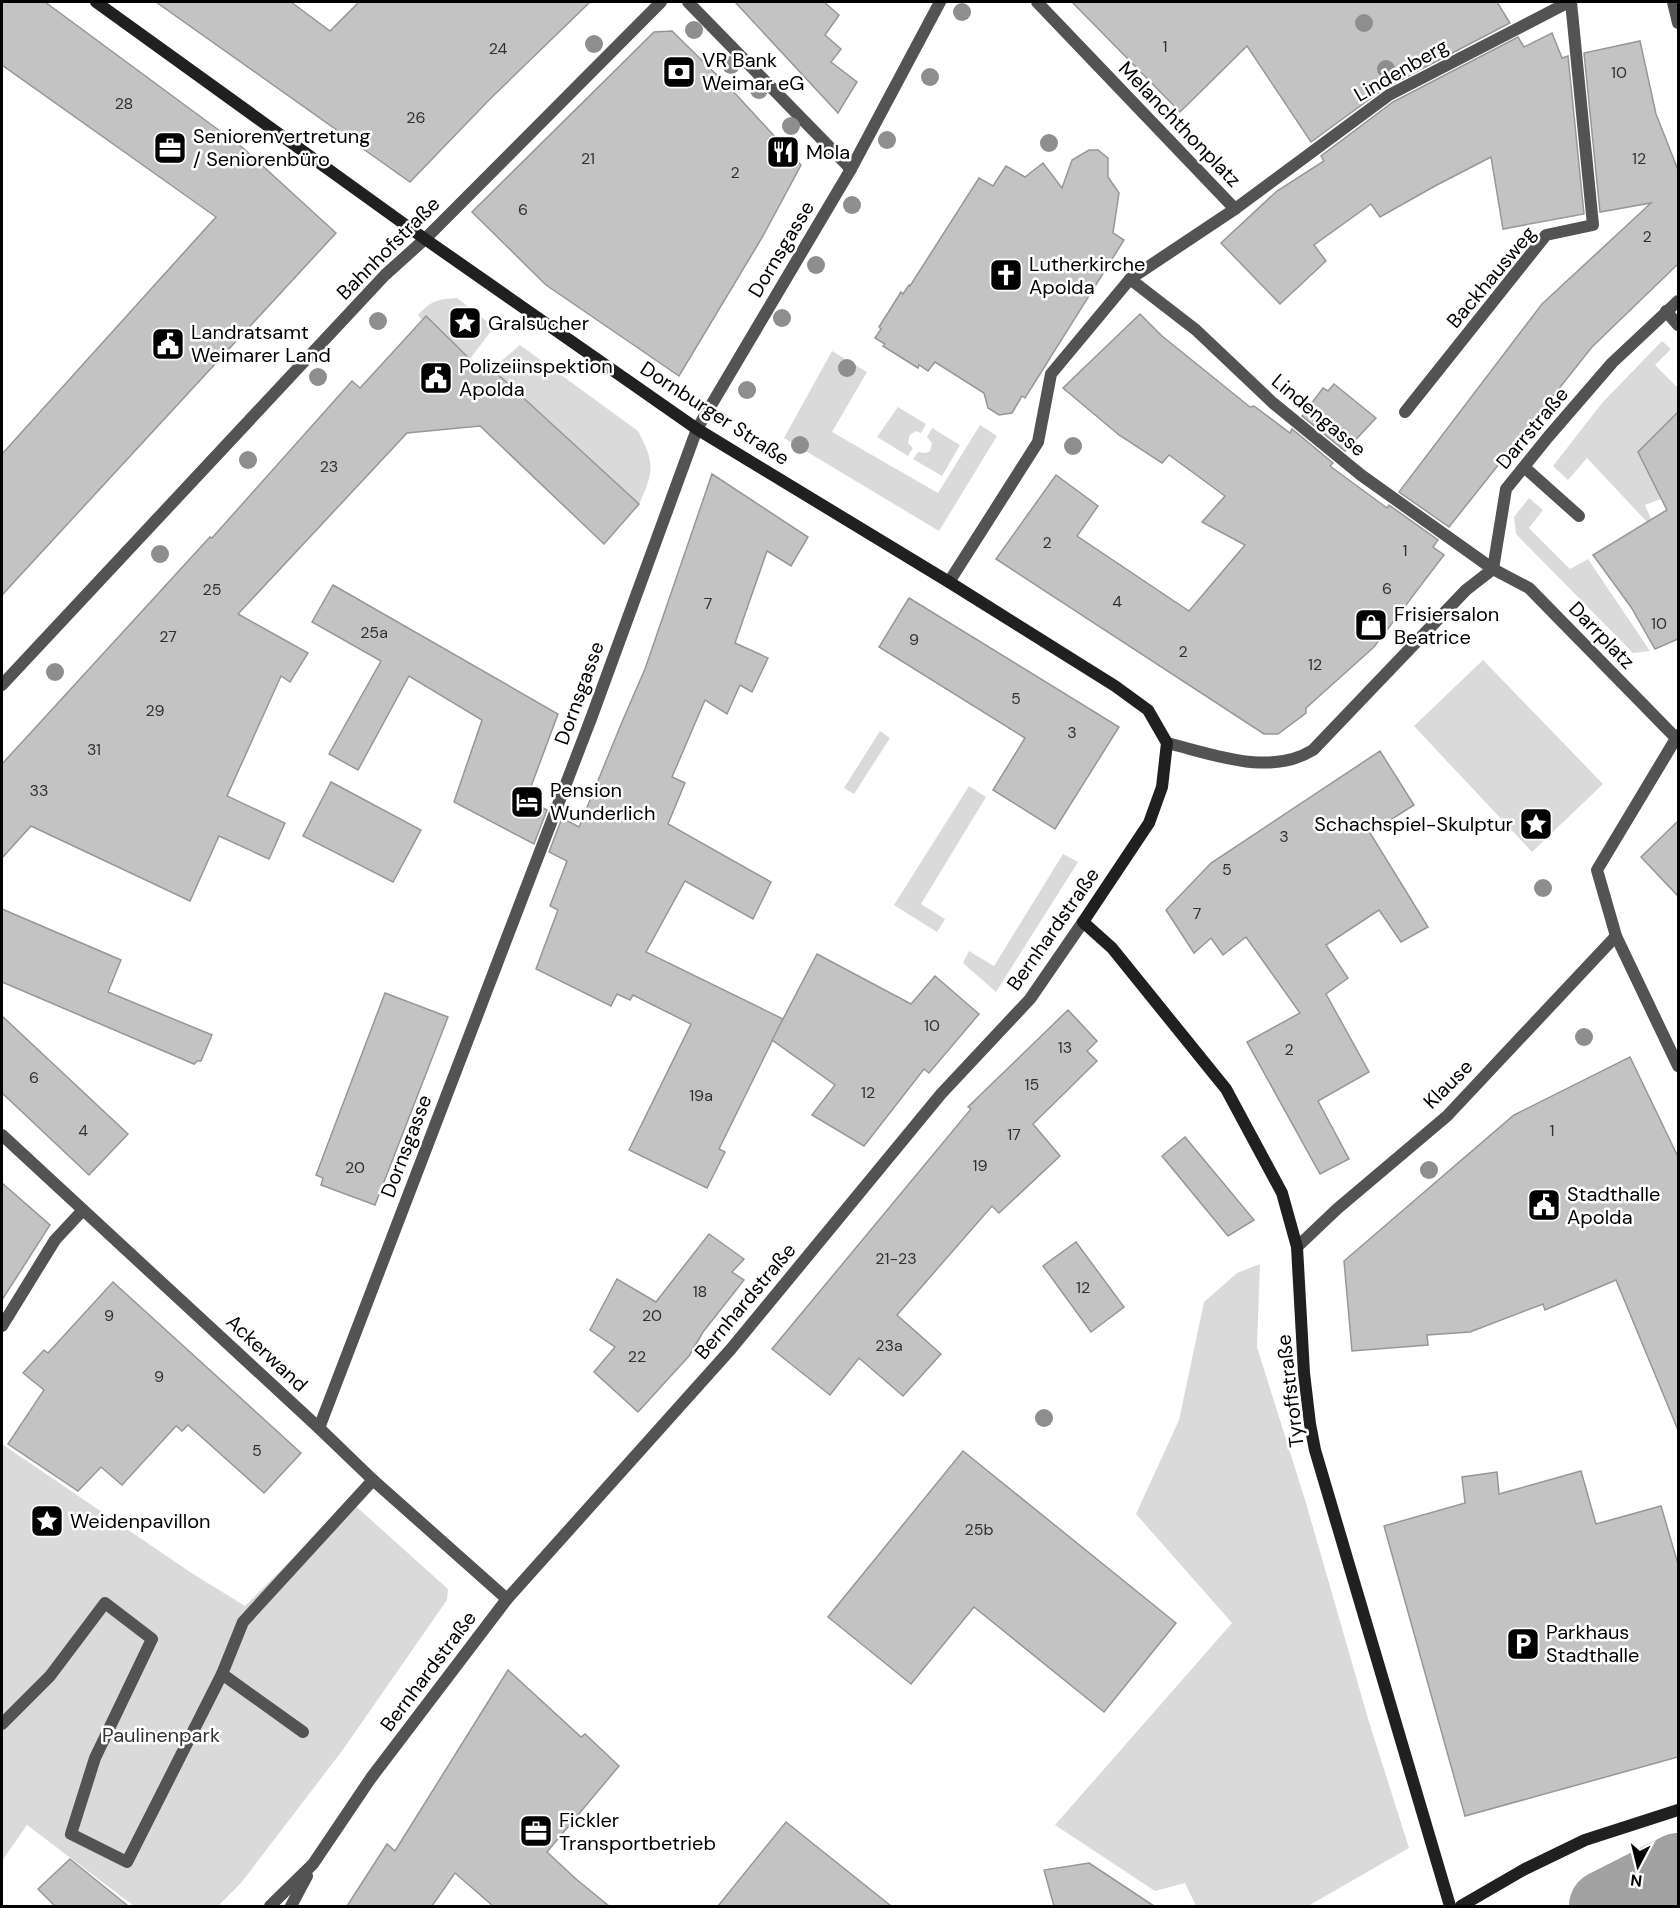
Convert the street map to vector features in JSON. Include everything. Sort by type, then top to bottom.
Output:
[{"type":"street","name":"Dornburger Straße","points":[[96,2],[425,239],[698,429],[1115,686],[1148,710],[1167,743]]},
{"type":"street","name":"Bahnhofstraße","points":[[2,685],[385,275],[425,239],[661,2]]},
{"type":"street","points":[[687,2],[851,169]]},
{"type":"street","name":"Dornsgasse","points":[[319,1428],[592,717],[698,429],[851,169],[940,2]]},
{"type":"street","name":"Melanchthonplatz","points":[[949,582],[1038,442],[1051,374],[1130,279],[1235,209],[1037,2]]},
{"type":"street","name":"Lindenberg","points":[[1235,209],[1389,94],[1570,2]]},
{"type":"street","name":"Backhausweg","points":[[1406,412],[1546,235],[1593,225],[1570,2]]},
{"type":"street","points":[[1673,2],[1678,23]]},
{"type":"street","name":"Lindengasse","points":[[1130,279],[1196,330],[1273,403],[1352,468],[1493,570]]},
{"type":"street","name":"Darrstraße","points":[[1493,570],[1506,489],[1548,436],[1612,363],[1678,301]]},
{"type":"street","points":[[1665,311],[1678,325]]},
{"type":"street","points":[[1524,467],[1579,516]]},
{"type":"street","points":[[1167,743],[1248,763],[1300,758],[1313,750],[1466,590],[1493,570]]},
{"type":"street","name":"Darrplatz","points":[[1493,570],[1529,588],[1677,736],[1597,870],[1616,936],[1678,1066]]},
{"type":"street","name":"Bernhardstraße","points":[[291,1906],[313,1864],[371,1778],[507,1599],[731,1349],[941,1094],[1030,999],[1149,823],[1162,787],[1167,743]]},
{"type":"street","name":"Tyroffstraße","points":[[1083,922],[1112,948],[1226,1089],[1282,1193],[1297,1247],[1304,1374],[1315,1450],[1450,1906]]},
{"type":"street","name":"Klause","points":[[1297,1247],[1336,1209],[1447,1116],[1616,936]]},
{"type":"street","name":"Ackerwand","points":[[2,1135],[373,1480],[507,1599]]},
{"type":"street","points":[[2,1326],[56,1240],[83,1210]]},
{"type":"street","points":[[2,1724],[50,1676],[105,1603],[152,1639],[95,1758],[71,1834],[127,1862],[222,1674],[243,1622],[373,1480]]},
{"type":"street","points":[[222,1674],[303,1732]]},
{"type":"street","points":[[1461,1906],[1525,1869],[1586,1840],[1678,1810]]},
{"type":"street","name":"Bernhardstraße","points":[[270,1906],[313,1864]]},
{"type":"green space","points":[[457,298],[494,327],[470,359],[427,317],[422,320],[418,315],[435,302]]},
{"type":"green space","points":[[1662,341],[1671,349],[1655,365],[1678,388],[1678,414],[1638,452],[1661,499],[1645,505],[1651,519],[1647,522],[1587,458],[1568,480],[1553,466],[1602,403]]},
{"type":"green space","points":[[520,345],[638,431],[650,460],[648,484],[639,504],[492,369]]},
{"type":"green space","points":[[832,351],[867,372],[832,432],[938,493],[980,425],[997,436],[939,531],[784,438]]},
{"type":"green space","points":[[898,407],[926,424],[921,433],[916,431],[910,435],[908,443],[913,448],[908,456],[877,437]]},
{"type":"green space","points":[[932,428],[960,445],[942,476],[913,459],[918,452],[930,451],[932,443],[927,437]]},
{"type":"green space","points":[[1529,498],[1543,510],[1529,528],[1570,569],[1588,559],[1650,651],[1633,653],[1516,534],[1514,517]]},
{"type":"green space","points":[[1483,660],[1603,784],[1532,852],[1414,726]]},
{"type":"green space","points":[[880,731],[890,738],[854,794],[844,788]]},
{"type":"green space","points":[[969,786],[986,797],[921,904],[945,919],[937,932],[894,905]]},
{"type":"green space","points":[[1063,854],[1078,862],[996,992],[963,963],[969,951],[994,966]]},
{"type":"green space","points":[[1260,1264],[1257,1347],[1409,1848],[1308,1906],[1196,1906],[1185,1883],[1155,1891],[1055,1825],[1232,1623],[1136,1514],[1179,1420],[1204,1302],[1237,1273]]},
{"type":"green space","name":"Paulinenpark","points":[[2,1444],[190,1572],[245,1606],[350,1501],[448,1589],[447,1600],[342,1751],[241,1883],[218,1906],[134,1906],[27,1825],[2,1861]]},
{"type":"building","name":"Landratsamt Weimarer Land","points":[[2,2],[45,2],[243,148],[336,233],[2,595],[2,454],[216,217],[2,65]]},
{"type":"building","points":[[156,2],[291,2],[330,31],[359,2],[590,2],[489,100],[410,182]]},
{"type":"building","points":[[735,2],[824,2],[839,15],[825,35],[841,49],[831,62],[857,82],[838,113]]},
{"type":"building","points":[[1072,2],[1497,2],[1510,23],[1385,88],[1311,142],[1247,46],[1180,112]]},
{"type":"building","points":[[672,31],[731,89],[801,165],[763,236],[679,376],[546,285],[472,212],[654,32]]},
{"type":"building","points":[[1552,33],[1562,58],[1568,56],[1584,214],[1503,229],[1491,157],[1380,217],[1371,204],[1314,245],[1326,261],[1280,304],[1221,243],[1277,191],[1324,161],[1321,156],[1393,102],[1518,37],[1524,47]]},
{"type":"building","points":[[1640,41],[1656,114],[1678,170],[1678,264],[1592,347],[1449,527],[1399,492],[1542,304],[1651,203],[1600,212],[1584,53]]},
{"type":"building","name":"Lutherkirche Apolda","points":[[1089,150],[1098,150],[1108,158],[1108,177],[1119,193],[1113,233],[1124,240],[1025,398],[1022,396],[1012,413],[999,415],[988,408],[984,393],[935,362],[928,371],[919,365],[918,368],[883,346],[885,344],[875,338],[881,329],[879,327],[901,292],[903,294],[910,286],[979,178],[993,186],[1006,166],[1025,177],[1043,163],[1062,188],[1072,160]]},
{"type":"building","points":[[1140,314],[1162,336],[1250,407],[1254,406],[1290,433],[1292,429],[1333,463],[1330,466],[1387,508],[1389,505],[1438,540],[1433,547],[1444,555],[1374,647],[1306,708],[1306,713],[1278,734],[1264,734],[996,559],[1056,475],[1098,506],[1077,536],[1189,611],[1245,545],[1202,522],[1225,496],[1169,455],[1162,463],[1119,435],[1063,388]]},
{"type":"building","points":[[426,316],[486,375],[492,369],[639,504],[604,544],[480,426],[407,433],[238,614],[308,653],[290,682],[281,676],[227,796],[285,823],[269,859],[219,836],[190,901],[31,826],[2,858],[2,764],[210,537],[212,538],[352,381],[360,388]]},
{"type":"building","points":[[1334,384],[1376,418],[1345,451],[1302,416],[1323,388],[1328,391]]},
{"type":"building","points":[[1678,412],[1678,639],[1655,649],[1631,607],[1593,555],[1667,510],[1638,452]]},
{"type":"building","points":[[712,474],[808,537],[791,566],[767,551],[735,643],[768,658],[752,692],[740,685],[727,714],[705,700],[672,777],[685,783],[668,824],[771,882],[753,919],[685,881],[646,952],[783,1019],[719,1149],[725,1152],[707,1188],[629,1150],[691,1024],[633,995],[630,1000],[617,994],[611,1006],[536,969],[558,910],[550,906],[567,861],[549,852],[562,818],[579,827],[645,669]]},
{"type":"building","points":[[333,585],[558,714],[526,800],[547,810],[534,844],[454,802],[482,720],[409,676],[358,770],[329,754],[381,661],[312,622]]},
{"type":"building","points":[[909,598],[1119,727],[1055,829],[993,790],[1025,738],[879,647]]},
{"type":"building","points":[[1380,751],[1414,805],[1370,833],[1428,927],[1401,942],[1379,910],[1326,945],[1348,978],[1326,994],[1369,1072],[1318,1101],[1349,1159],[1320,1174],[1247,1042],[1300,1013],[1246,937],[1223,955],[1211,938],[1194,953],[1166,910],[1211,863]]},
{"type":"building","points":[[331,782],[421,830],[393,882],[303,836]]},
{"type":"building","points":[[1678,821],[1678,896],[1641,857]]},
{"type":"building","points":[[2,909],[121,960],[108,992],[212,1035],[201,1061],[194,1064],[2,982]]},
{"type":"building","points":[[817,954],[911,1004],[935,976],[979,1014],[929,1073],[924,1069],[864,1146],[812,1115],[835,1085],[772,1040]]},
{"type":"building","points":[[385,993],[448,1017],[375,1205],[321,1185],[323,1178],[316,1175]]},
{"type":"building","points":[[1068,1010],[1097,1041],[1087,1051],[1097,1061],[1033,1124],[1060,1156],[999,1213],[992,1206],[897,1315],[941,1354],[903,1396],[859,1358],[830,1395],[772,1349],[971,1109],[968,1107]]},
{"type":"building","points":[[2,1016],[128,1134],[89,1175],[2,1093]]},
{"type":"building","name":"Stadthalle Apolda","points":[[1630,1057],[1678,1157],[1678,1430],[1616,1280],[1545,1310],[1543,1304],[1470,1332],[1427,1335],[1428,1345],[1352,1351],[1344,1261],[1514,1115]]},
{"type":"building","points":[[1185,1137],[1254,1220],[1228,1236],[1162,1156]]},
{"type":"building","points":[[2,1183],[50,1225],[2,1300]]},
{"type":"building","points":[[709,1234],[744,1259],[732,1272],[744,1280],[703,1332],[689,1356],[638,1412],[594,1372],[615,1347],[590,1330],[617,1279],[656,1302]]},
{"type":"building","points":[[1076,1242],[1124,1307],[1091,1332],[1043,1266]]},
{"type":"building","points":[[113,1282],[301,1453],[264,1493],[188,1425],[182,1431],[176,1426],[122,1485],[101,1467],[78,1491],[8,1444],[44,1390],[23,1373],[44,1350],[48,1353]]},
{"type":"building","points":[[963,1451],[1176,1623],[1104,1712],[974,1607],[911,1684],[828,1617]]},
{"type":"building","name":"Parkhaus Stadthalle","points":[[1581,1471],[1596,1524],[1661,1506],[1678,1564],[1678,1757],[1465,1816],[1384,1526],[1465,1503],[1462,1477],[1497,1472],[1499,1494]]},
{"type":"building","points":[[508,1670],[581,1737],[585,1734],[619,1766],[547,1852],[609,1906],[493,1906],[455,1873],[432,1906],[347,1906],[387,1844],[395,1851]]},
{"type":"building","points":[[786,1822],[891,1906],[718,1906]]},
{"type":"building","points":[[70,1859],[128,1906],[55,1906],[38,1889]]},
{"type":"building","points":[[1089,1863],[1154,1906],[1054,1906],[1044,1870]]},
{"type":"waterway","points":[[1605,1906],[1678,1869]]},
{"type":"place","name":"VR Bank Weimar eG","points":[[679,72]]},
{"type":"place","name":"Seniorenvertretung / Seniorenbüro","points":[[170,148]]},
{"type":"place","name":"Mola","points":[[783,152]]},
{"type":"place","name":"Lutherkirche Apolda","points":[[1006,275]]},
{"type":"place","name":"Gralsucher","points":[[465,323]]},
{"type":"place","name":"Landratsamt Weimarer Land","points":[[168,344]]},
{"type":"place","name":"Polizeiinspektion Apolda","points":[[436,378]]},
{"type":"place","name":"Frisiersalon Beatrice","points":[[1371,625]]},
{"type":"place","name":"Pension Wunderlich","points":[[527,802]]},
{"type":"place","name":"Schachspiel-Skulptur","points":[[1536,824]]},
{"type":"place","name":"Stadthalle Apolda","points":[[1544,1205]]},
{"type":"place","name":"Weidenpavillon","points":[[47,1521]]},
{"type":"place","name":"Parkhaus Stadthalle","points":[[1523,1644]]},
{"type":"place","name":"Fickler Transportbetrieb","points":[[536,1831]]}]
